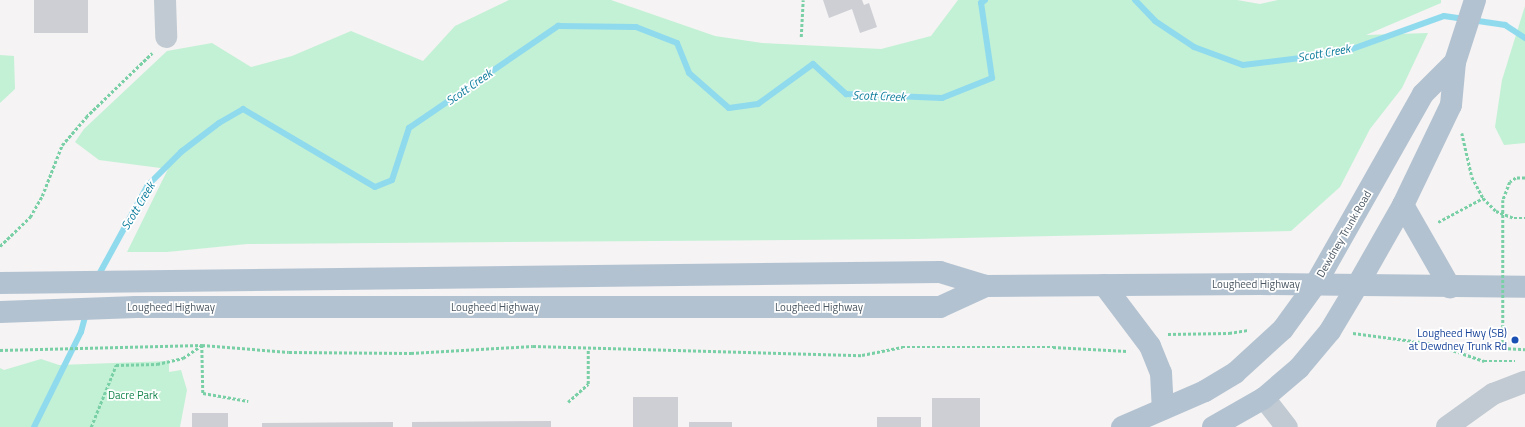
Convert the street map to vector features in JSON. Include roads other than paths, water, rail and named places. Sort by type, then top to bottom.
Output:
[{"type":"main road","name":"Dewdney Trunk Road","points":[[1213,427],[1264,398],[1300,368],[1330,331],[1403,205],[1451,105],[1457,58],[1475,0]]},
{"type":"main road","name":"Dewdney Trunk Road","points":[[1122,427],[1205,391],[1235,373],[1255,357],[1283,329],[1314,284],[1423,94],[1457,58]]},
{"type":"main road","points":[[1403,205],[1450,287]]},
{"type":"main road","name":"Lougheed Highway","points":[[0,283],[150,280],[940,272],[986,286],[1314,284],[1357,286],[1525,287]]},
{"type":"main road","points":[[1104,285],[1150,346],[1161,373],[1163,410]]},
{"type":"main road","name":"Lougheed Highway","points":[[0,312],[136,307],[940,307],[986,286]]},
{"type":"street","points":[[165,0],[166,37]]},
{"type":"street","points":[[1448,427],[1493,394],[1525,382]]},
{"type":"street","points":[[1264,398],[1287,427]]},
{"type":"waterway","name":"Scott Creek","points":[[97,278],[148,185],[181,152],[219,123],[243,109],[375,187],[392,180],[409,128],[558,26],[636,27],[677,43],[689,73],[729,108],[758,104],[813,64],[846,94],[942,98],[992,78],[981,3],[985,0]]},
{"type":"waterway","name":"Scott Creek","points":[[1135,0],[1155,21],[1194,47],[1243,65],[1341,53],[1444,16],[1505,25],[1525,38]]},
{"type":"waterway","name":"Scott Creek","points":[[34,427],[81,332],[86,313]]},
{"type":"place","name":"Lougheed Hwy (SB) at Dewdney Trunk Rd","points":[[1515,340]]},
{"type":"park label","name":"Dacre Park","points":[[133,395]]}]
